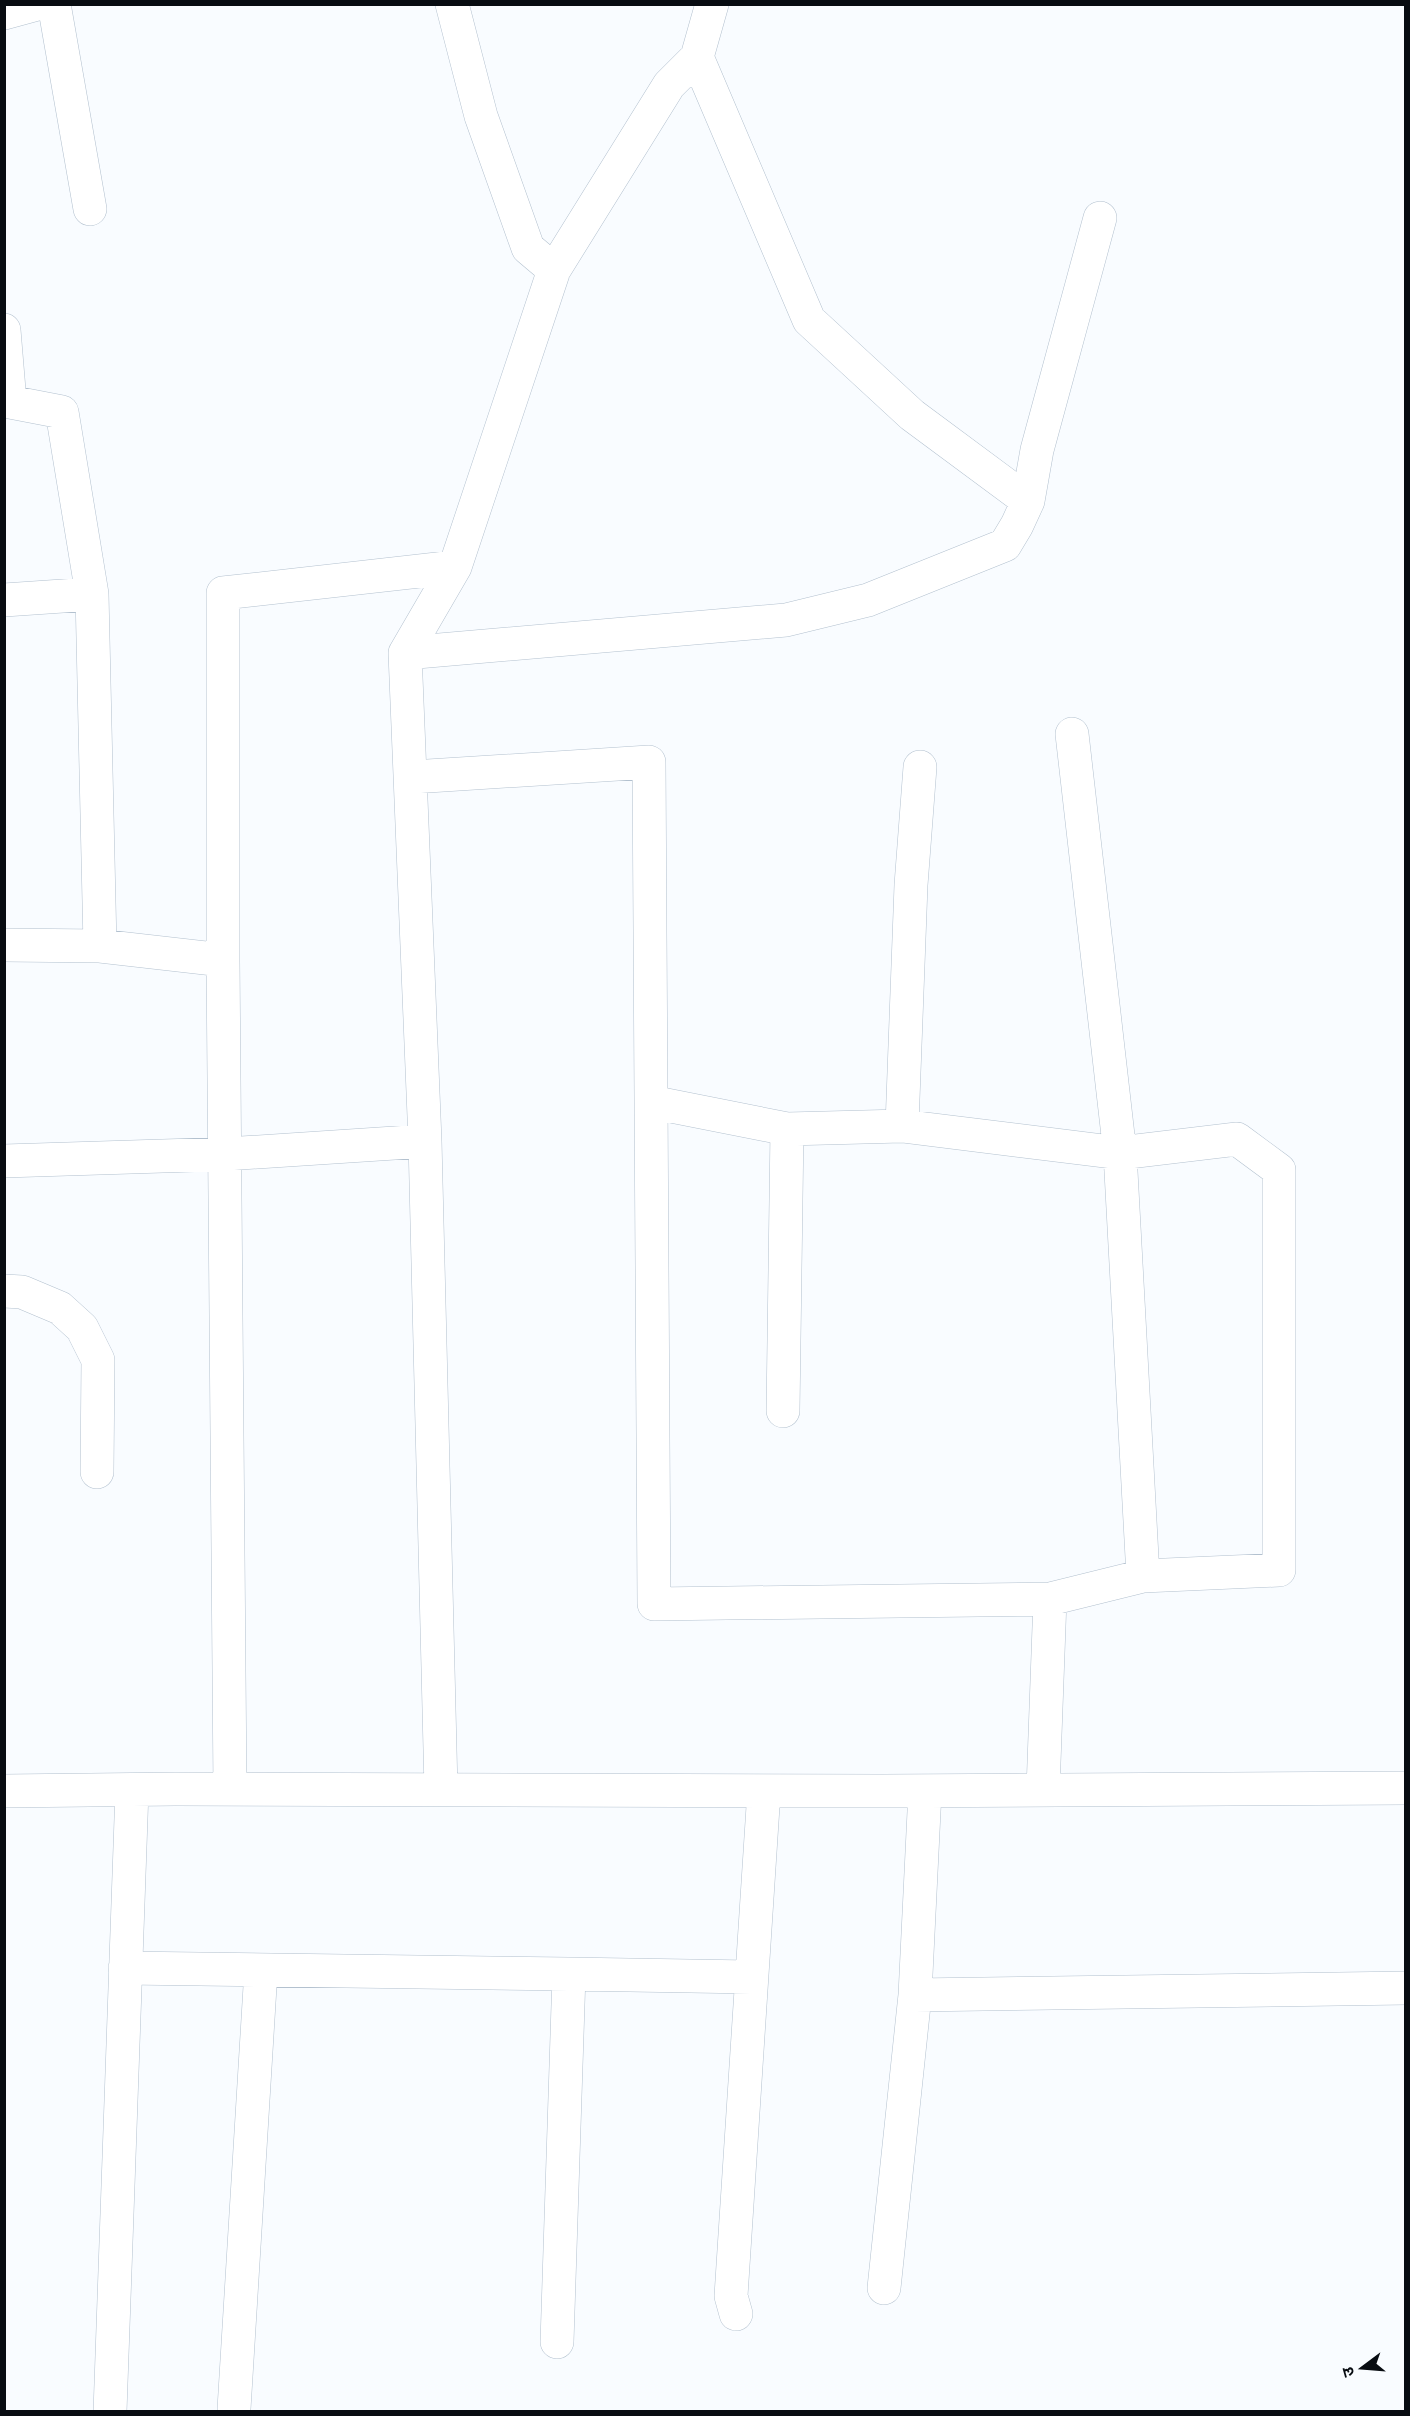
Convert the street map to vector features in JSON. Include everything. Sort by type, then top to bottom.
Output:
[{"type":"street","points":[[4,13],[37,4]]},
{"type":"street","points":[[54,4],[90,209]]},
{"type":"street","points":[[452,4],[481,116],[528,248],[554,270]]},
{"type":"street","points":[[441,1790],[425,1141],[412,777],[405,653],[455,567],[554,270],[669,85],[697,57],[712,4]]},
{"type":"street","points":[[697,57],[808,320],[912,415],[1028,501]]},
{"type":"street","points":[[405,653],[786,620],[868,600],[1005,545],[1028,501],[1037,450],[1100,218]]},
{"type":"street","points":[[4,330],[10,402],[62,412],[92,594],[100,946]]},
{"type":"street","points":[[230,1789],[223,960],[223,593],[455,567]]},
{"type":"street","points":[[4,600],[92,594]]},
{"type":"street","points":[[1072,734],[1120,1153],[1143,1576]]},
{"type":"street","points":[[412,777],[649,762],[651,1102],[654,1604],[1050,1599],[1143,1576],[1279,1570],[1279,1170],[1237,1139],[1120,1153],[902,1126],[788,1129],[651,1102]]},
{"type":"street","points":[[902,1126],[911,885],[920,767]]},
{"type":"street","points":[[4,945],[100,946],[223,960]]},
{"type":"street","points":[[783,1411],[788,1129]]},
{"type":"street","points":[[4,1161],[226,1154],[425,1141]]},
{"type":"street","points":[[4,1291],[22,1292],[60,1308],[82,1328],[98,1360],[97,1472]]},
{"type":"street","points":[[1043,1790],[1050,1599]]},
{"type":"street","points":[[4,1791],[230,1789],[925,1791],[1406,1788]]},
{"type":"street","points":[[110,2412],[132,1790]]},
{"type":"street","points":[[736,2314],[731,2296],[764,1791]]},
{"type":"street","points":[[884,2288],[915,1995],[925,1791]]},
{"type":"street","points":[[125,1968],[751,1977]]},
{"type":"street","points":[[234,2409],[261,1970]]},
{"type":"street","points":[[557,2342],[569,1974]]},
{"type":"street","points":[[915,1995],[1406,1988]]}]
